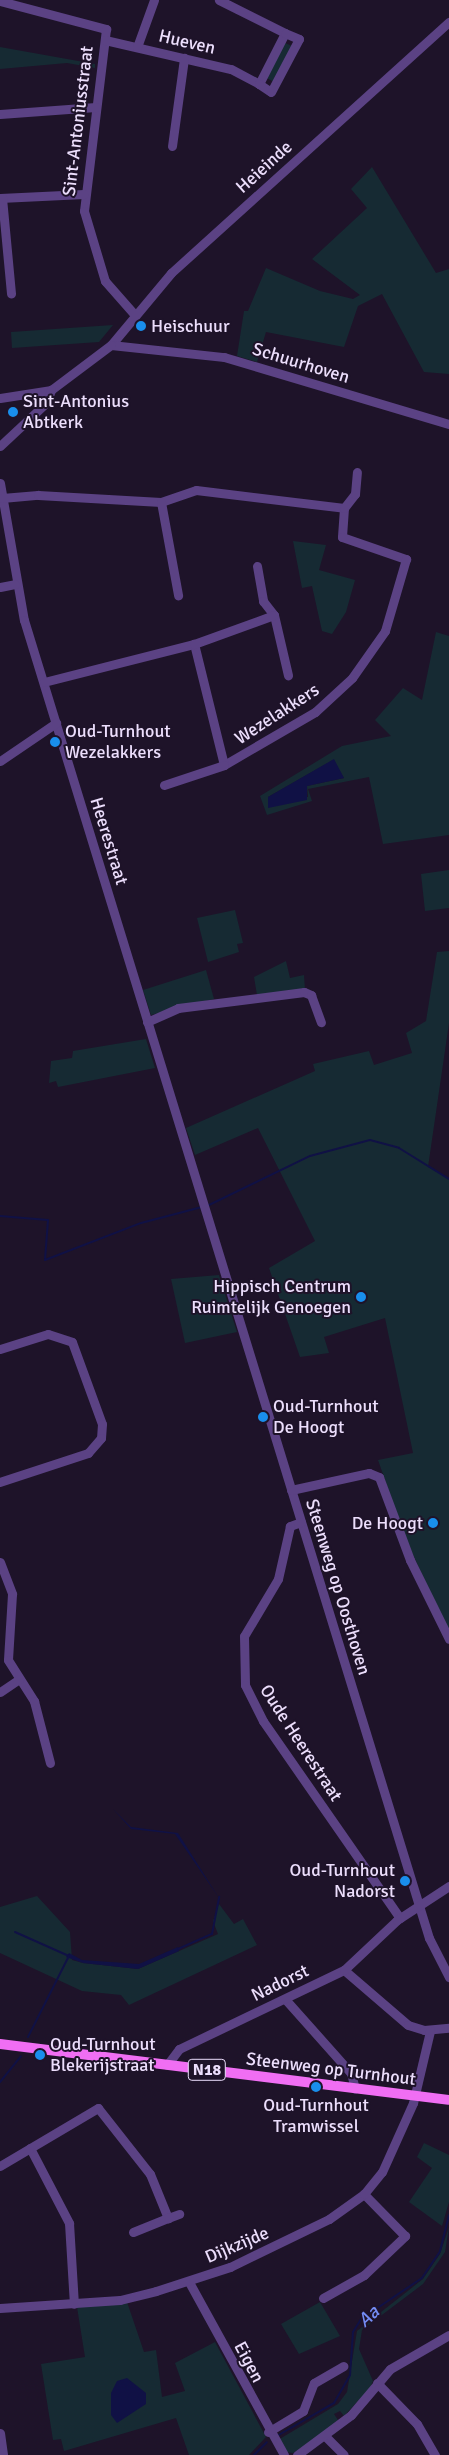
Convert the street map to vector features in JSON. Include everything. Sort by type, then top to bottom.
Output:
[{"type":"main road","name":"Steenweg op Turnhout","points":[[0,2044],[449,2100]]},
{"type":"street","points":[[137,47],[154,0]]},
{"type":"street","points":[[219,0],[299,39],[271,92],[259,84],[285,33]]},
{"type":"street","name":"Sint-Antoniusstraat","points":[[0,1],[106,29],[84,194],[87,226],[105,281],[134,314]]},
{"type":"street","name":"Heieinde","points":[[51,390],[111,345],[134,314],[171,273],[449,22]]},
{"type":"street","name":"Hueven","points":[[105,40],[231,69],[259,84]]},
{"type":"street","points":[[172,146],[184,58]]},
{"type":"street","points":[[0,114],[96,107]]},
{"type":"street","points":[[11,294],[1,198],[84,194]]},
{"type":"street","name":"Schuurhoven","points":[[111,345],[224,357],[449,424]]},
{"type":"street","points":[[0,398],[51,390],[47,402],[0,446]]},
{"type":"street","name":"Wezelakkers","points":[[164,785],[224,765],[316,711],[352,678],[385,631],[406,559],[342,537],[344,508],[355,494],[357,472]]},
{"type":"street","name":"Heerestraat","points":[[0,483],[15,584],[204,1204]]},
{"type":"street","points":[[2,498],[38,495],[162,502],[196,490],[344,508]]},
{"type":"street","points":[[162,502],[178,595]]},
{"type":"street","name":"Wezelakkers","points":[[257,566],[263,601],[274,615],[288,675]]},
{"type":"street","points":[[0,587],[15,584]]},
{"type":"street","points":[[44,682],[194,644],[274,615]]},
{"type":"street","name":"Wezelakkers","points":[[194,644],[224,765]]},
{"type":"street","points":[[0,761],[56,723]]},
{"type":"street","points":[[147,1022],[178,1008],[304,992],[310,995],[321,1022]]},
{"type":"street","name":"Steenweg op Oosthoven","points":[[204,1204],[434,1952],[449,1977]]},
{"type":"street","points":[[0,1349],[50,1334],[72,1342],[101,1415],[102,1431],[88,1453],[0,1482]]},
{"type":"street","points":[[291,1490],[368,1473],[379,1477],[410,1560],[449,1639]]},
{"type":"street","name":"Oude Heerestraat","points":[[301,1522],[290,1526],[278,1579],[244,1636],[244,1680],[263,1721],[400,1918]]},
{"type":"street","points":[[0,1562],[12,1594],[7,1646],[19,1678],[34,1701],[50,1763]]},
{"type":"street","points":[[0,1692],[19,1678]]},
{"type":"street","name":"Nadorst","points":[[167,2065],[179,2049],[344,1970],[400,1918],[449,1886]]},
{"type":"street","points":[[344,1970],[408,2026],[430,2031],[449,2028]]},
{"type":"street","points":[[284,1999],[350,2073],[355,2089]]},
{"type":"street","name":"Dijkzijde","points":[[0,2308],[120,2300],[189,2282],[303,2234],[364,2194],[382,2172],[414,2096],[430,2031]]},
{"type":"street","points":[[0,2166],[98,2108],[153,2173],[168,2218]]},
{"type":"street","points":[[30,2148],[69,2223],[74,2304]]},
{"type":"street","points":[[323,2298],[364,2275],[405,2236],[364,2194]]},
{"type":"street","points":[[133,2232],[179,2214]]},
{"type":"street","name":"Eigen","points":[[189,2282],[269,2433],[284,2455]]},
{"type":"street","points":[[297,2455],[326,2437],[341,2418],[407,2356],[449,2335]]},
{"type":"street","points":[[269,2433],[303,2411],[314,2383],[343,2366]]},
{"type":"street","points":[[377,2383],[417,2424],[435,2455]]},
{"type":"street","points":[[0,2433],[3,2455]]},
{"type":"street","points":[[326,2437],[344,2455]]},
{"type":"shaded area","points":[[283,42],[292,46],[274,82],[265,77]]},
{"type":"shaded area","points":[[0,47],[95,64],[95,68],[67,63],[0,69]]},
{"type":"shaded area","points":[[372,167],[436,273],[449,269],[449,374],[424,372],[382,294],[358,306],[344,347],[266,332],[257,362],[237,356],[244,311],[248,311],[266,268],[320,291],[353,299],[360,295],[312,259],[367,208],[351,189]]},
{"type":"shaded area","points":[[113,325],[99,342],[12,348],[11,332]]},
{"type":"shaded area","points":[[293,541],[326,545],[319,570],[355,580],[346,612],[332,634],[322,631],[312,586],[302,588]]},
{"type":"shaded area","points":[[436,632],[449,636],[449,835],[383,844],[369,777],[308,789],[312,801],[267,815],[260,796],[342,746],[391,736],[375,720],[403,688],[422,700]],"holes":[[[333,760],[344,778],[307,786],[308,797],[268,797]]]},
{"type":"shaded area","points":[[334,759],[344,778],[307,786],[307,800],[268,808],[268,797]]},
{"type":"shaded area","points":[[449,870],[449,908],[425,911],[421,874]]},
{"type":"shaded area","points":[[235,910],[243,943],[237,944],[239,952],[208,962],[197,918]]},
{"type":"shaded area","points":[[449,951],[449,1023],[428,1167],[449,1179],[449,1632],[406,1540],[378,1460],[413,1453],[385,1318],[324,1337],[329,1353],[300,1357],[269,1268],[315,1241],[258,1128],[195,1155],[186,1128],[315,1071],[313,1064],[369,1051],[374,1065],[412,1053],[406,1033],[426,1021],[437,952]]},
{"type":"shaded area","points":[[286,961],[290,978],[304,975],[305,990],[257,995],[254,977]]},
{"type":"shaded area","points":[[206,970],[214,999],[151,1015],[143,990]]},
{"type":"shaded area","points":[[146,1039],[155,1068],[58,1087],[56,1081],[49,1083],[51,1061],[72,1058],[73,1051]]},
{"type":"shaded area","points":[[219,1275],[237,1332],[185,1343],[171,1279]]},
{"type":"shaded area","points":[[113,1809],[131,1827],[178,1833],[219,1898],[175,1834],[131,1829]]},
{"type":"shaded area","points":[[37,1896],[70,1932],[72,1960],[83,1963],[138,1969],[218,1934],[213,1921],[219,1904],[234,1924],[243,1919],[257,1945],[129,2005],[121,1995],[82,1991],[0,1953],[0,1907]]},
{"type":"shaded area","points":[[178,1947],[179,1951],[138,1969],[83,1963],[66,1957],[69,1953],[82,1960],[139,1964]]},
{"type":"shaded area","points":[[424,2143],[449,2155],[449,2202],[442,2226],[409,2202],[432,2168],[417,2157]]},
{"type":"shaded area","points":[[449,2227],[445,2252],[423,2284],[362,2330],[359,2349],[373,2381],[370,2388],[344,2416],[340,2411],[334,2414],[338,2420],[315,2440],[293,2453],[285,2452],[278,2440],[338,2404],[347,2392],[357,2331],[423,2279],[440,2254]]},
{"type":"shaded area","points":[[127,2302],[144,2352],[156,2350],[162,2397],[185,2391],[175,2363],[215,2342],[266,2437],[249,2455],[189,2455],[176,2418],[64,2451],[61,2439],[53,2440],[41,2364],[85,2357],[77,2307]]},
{"type":"shaded area","points":[[320,2302],[340,2336],[299,2354],[281,2324]]},
{"type":"shaded area","points":[[127,2378],[146,2393],[146,2404],[117,2423],[111,2415],[111,2393],[117,2381]]},
{"type":"waterway","points":[[207,1206],[310,1156],[370,1140],[399,1148],[449,1179]]},
{"type":"waterway","points":[[0,1216],[48,1220],[45,1260],[141,1223],[202,1207]]},
{"type":"waterway","points":[[178,1949],[212,1934],[219,1897]]},
{"type":"waterway","points":[[15,1932],[69,1956]]},
{"type":"waterway","points":[[28,2037],[69,1956]]},
{"type":"waterway","points":[[0,2082],[21,2056]]},
{"type":"waterway","name":"Aa","points":[[277,2436],[334,2403],[350,2375],[353,2332],[361,2319],[422,2278],[440,2251],[449,2215]]},
{"type":"waterway","name":"Aa","points":[[254,2455],[267,2442]]},
{"type":"place","name":"Heischuur","points":[[141,326]]},
{"type":"place","name":"Sint-Antonius Abtkerk","points":[[13,412]]},
{"type":"place","name":"Oud-Turnhout Wezelakkers","points":[[55,742]]},
{"type":"place","name":"Hippisch Centrum Ruimtelijk Genoegen","points":[[361,1297]]},
{"type":"place","name":"Oud-Turnhout De Hoogt","points":[[263,1417]]},
{"type":"place","name":"De Hoogt","points":[[433,1523]]},
{"type":"place","name":"Oud-Turnhout Nadorst","points":[[405,1881]]},
{"type":"place","name":"Oud-Turnhout Blekerijstraat","points":[[40,2055]]},
{"type":"place","name":"Oud-Turnhout Tramwissel","points":[[316,2087]]}]
